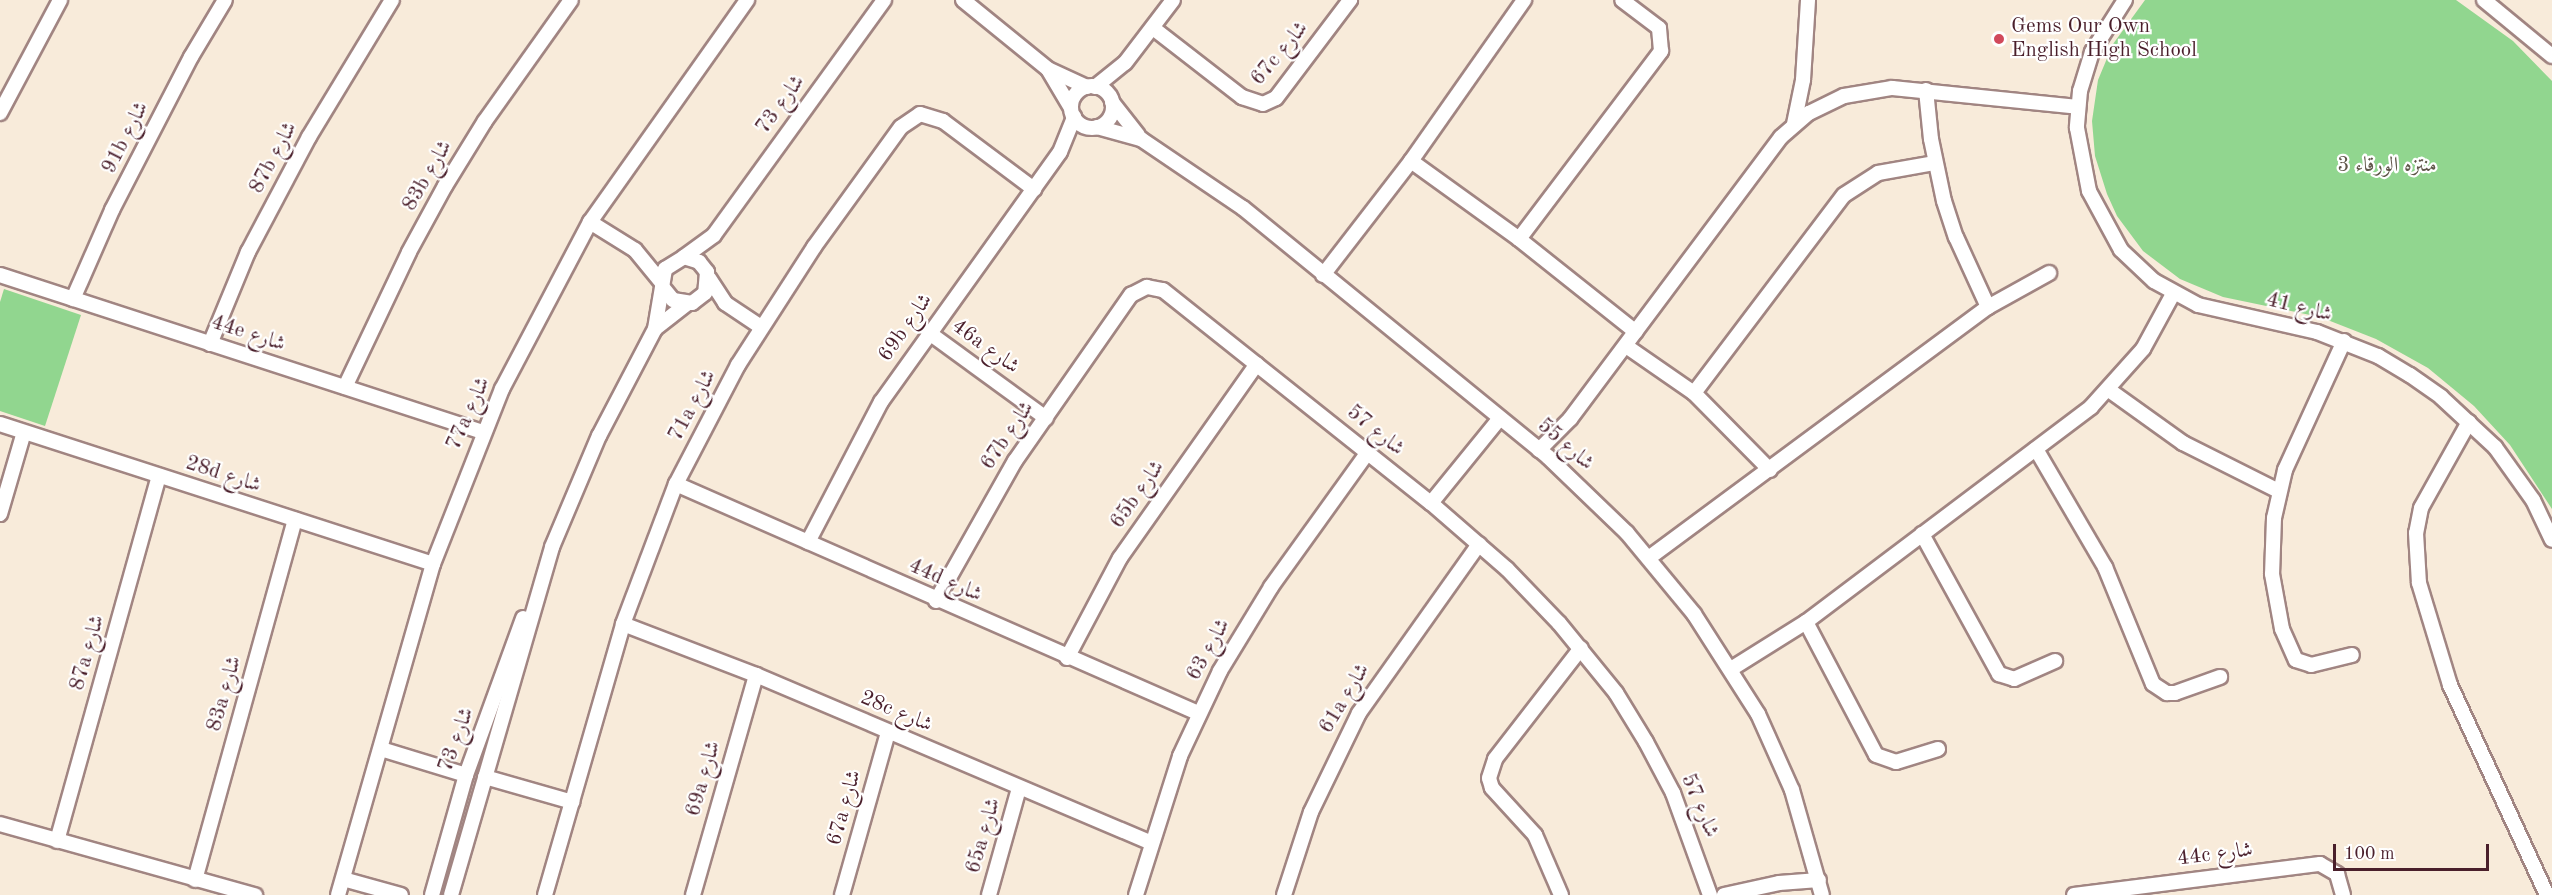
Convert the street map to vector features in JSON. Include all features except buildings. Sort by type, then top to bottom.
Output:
[{"type":"street","points":[[0,113],[60,0]]},
{"type":"street","name":"91b شارع","points":[[73,299],[118,200],[225,0]]},
{"type":"street","name":"87b شارع","points":[[210,344],[248,252],[309,137],[392,0]]},
{"type":"street","name":"83b شارع","points":[[345,387],[409,252],[446,186],[485,121],[571,0]]},
{"type":"street","name":"77a شارع","points":[[338,895],[433,564],[483,432],[522,347],[590,222],[747,0]]},
{"type":"street","name":"شارع 73","points":[[680,258],[714,236],[884,0]]},
{"type":"street","points":[[963,0],[1048,69],[1091,87],[1112,101]]},
{"type":"street","points":[[1072,112],[1076,95],[1125,63],[1173,0]]},
{"type":"street","name":"67c شارع","points":[[1153,28],[1242,97],[1263,104],[1276,98],[1350,0]]},
{"type":"street","points":[[1323,275],[1411,161],[1524,0]]},
{"type":"street","points":[[1519,238],[1661,51],[1659,28],[1622,0]]},
{"type":"street","points":[[1794,124],[1802,87],[1808,0]]},
{"type":"street","name":"شارع 41","points":[[2125,0],[2092,52],[2078,107],[2079,150],[2097,211],[2137,267],[2173,294],[2218,311],[2290,325],[2344,341],[2410,375],[2469,422],[2515,473],[2552,540]]},
{"type":"street","points":[[2484,0],[2552,56]]},
{"type":"street","points":[[1048,69],[1072,112],[1094,128],[1111,115],[1112,101],[1125,63]]},
{"type":"street","points":[[1926,90],[1935,163],[1956,237],[1988,307]]},
{"type":"street","points":[[1544,454],[1794,124],[1826,103],[1863,91],[1926,90],[2078,107]]},
{"type":"street","name":"شارع 55","points":[[1112,101],[1141,139],[1243,208],[1544,454],[1650,557],[1734,673],[1783,769],[1818,875],[1822,895]]},
{"type":"street","name":"69b شارع","points":[[808,542],[866,427],[928,332],[1060,152],[1072,112]]},
{"type":"street","name":"71a شارع","points":[[545,895],[623,624],[676,484],[761,327],[842,207],[909,118],[920,114],[938,118],[1034,189]]},
{"type":"street","name":"شارع 55","points":[[1094,128],[1141,139]]},
{"type":"street","name":"69b شارع","points":[[1060,152],[1094,128]]},
{"type":"street","points":[[1411,161],[1519,238],[1636,332]]},
{"type":"street","points":[[1694,393],[1844,195],[1878,173],[1935,163]]},
{"type":"street","points":[[590,222],[634,250],[673,300],[733,310],[761,327]]},
{"type":"street","name":"شارع 73","points":[[706,273],[714,236]]},
{"type":"street","points":[[634,250],[680,258],[706,273],[733,310]]},
{"type":"street","points":[[663,286],[665,269],[680,258]]},
{"type":"street","points":[[690,303],[705,293],[706,273]]},
{"type":"street","points":[[1650,557],[1988,307],[2049,273]]},
{"type":"street","name":"44e شارع","points":[[0,276],[483,432]]},
{"type":"street","name":"شارع 73","points":[[451,895],[532,619],[533,604],[574,491],[655,329],[663,286]]},
{"type":"street","name":"شارع 57","points":[[1126,302],[1138,290],[1163,290],[1368,452],[1479,544],[1581,648],[1646,742],[1673,793],[1710,895]]},
{"type":"street","points":[[1734,673],[1806,622],[2036,449],[2109,390],[2143,349],[2173,294]]},
{"type":"street","name":"67b شارع","points":[[936,601],[986,506],[1126,302]]},
{"type":"street","name":"شارع 73","points":[[655,329],[690,303]]},
{"type":"street","name":"46a شارع","points":[[928,332],[1046,418]]},
{"type":"street","points":[[2344,341],[2292,450],[2279,491],[2271,546],[2272,574],[2291,654],[2302,664],[2311,665],[2352,655]]},
{"type":"street","points":[[1626,346],[1694,393],[1770,470]]},
{"type":"street","name":"65b شارع","points":[[1067,658],[1120,558],[1257,364]]},
{"type":"street","points":[[2109,390],[2182,443],[2279,491]]},
{"type":"street","points":[[1431,503],[1500,418]]},
{"type":"street","points":[[2469,422],[2421,508],[2416,550],[2420,583],[2455,696],[2547,895]]},
{"type":"street","name":"28d شارع","points":[[0,424],[433,564]]},
{"type":"street","points":[[0,514],[24,432]]},
{"type":"street","points":[[2036,449],[2105,567],[2153,684],[2167,693],[2175,693],[2220,677]]},
{"type":"street","name":"شارع 63","points":[[1136,895],[1150,842],[1198,713],[1254,613],[1368,452]]},
{"type":"street","name":"87a شارع","points":[[57,841],[159,477]]},
{"type":"street","name":"44d شارع","points":[[676,484],[936,601],[1198,713]]},
{"type":"street","name":"83a شارع","points":[[195,880],[295,520]]},
{"type":"street","points":[[1922,534],[1999,674],[2014,679],[2055,661]]},
{"type":"street","name":"61a شارع","points":[[1284,895],[1314,803],[1359,713],[1479,544]]},
{"type":"street","name":"شارع 73","points":[[432,895],[466,775],[524,616],[533,604]]},
{"type":"street","points":[[1806,622],[1876,754],[1896,762],[1938,749]]},
{"type":"street","name":"28c شارع","points":[[623,624],[756,675],[1150,842]]},
{"type":"street","points":[[1561,895],[1534,835],[1492,788],[1489,778],[1495,759],[1581,648]]},
{"type":"street","name":"69a شارع","points":[[693,895],[756,675]]},
{"type":"street","name":"67a شارع","points":[[842,895],[888,732]]},
{"type":"street","points":[[381,749],[466,775]]},
{"type":"street","points":[[484,777],[573,802]]},
{"type":"street","name":"65a شارع","points":[[989,895],[1019,788]]},
{"type":"street","points":[[0,824],[255,895]]},
{"type":"street","name":"44c شارع","points":[[2074,895],[2320,864],[2337,874],[2343,895]]},
{"type":"street","points":[[1724,895],[1818,875]]},
{"type":"street","points":[[343,879],[401,895]]},
{"type":"green space","name":"منتزه الورقاء 3","points":[[2145,0],[2456,0],[2513,41],[2552,81],[2552,509],[2510,445],[2474,406],[2428,368],[2376,339],[2320,317],[2223,297],[2180,279],[2143,251],[2117,216],[2107,194],[2095,156],[2092,121],[2098,80],[2113,44]]},
{"type":"green space","points":[[4,289],[81,315],[45,426],[0,411],[0,302]]},
{"type":"place","name":"Gems Our Own English High School","points":[[1999,39]]}]
